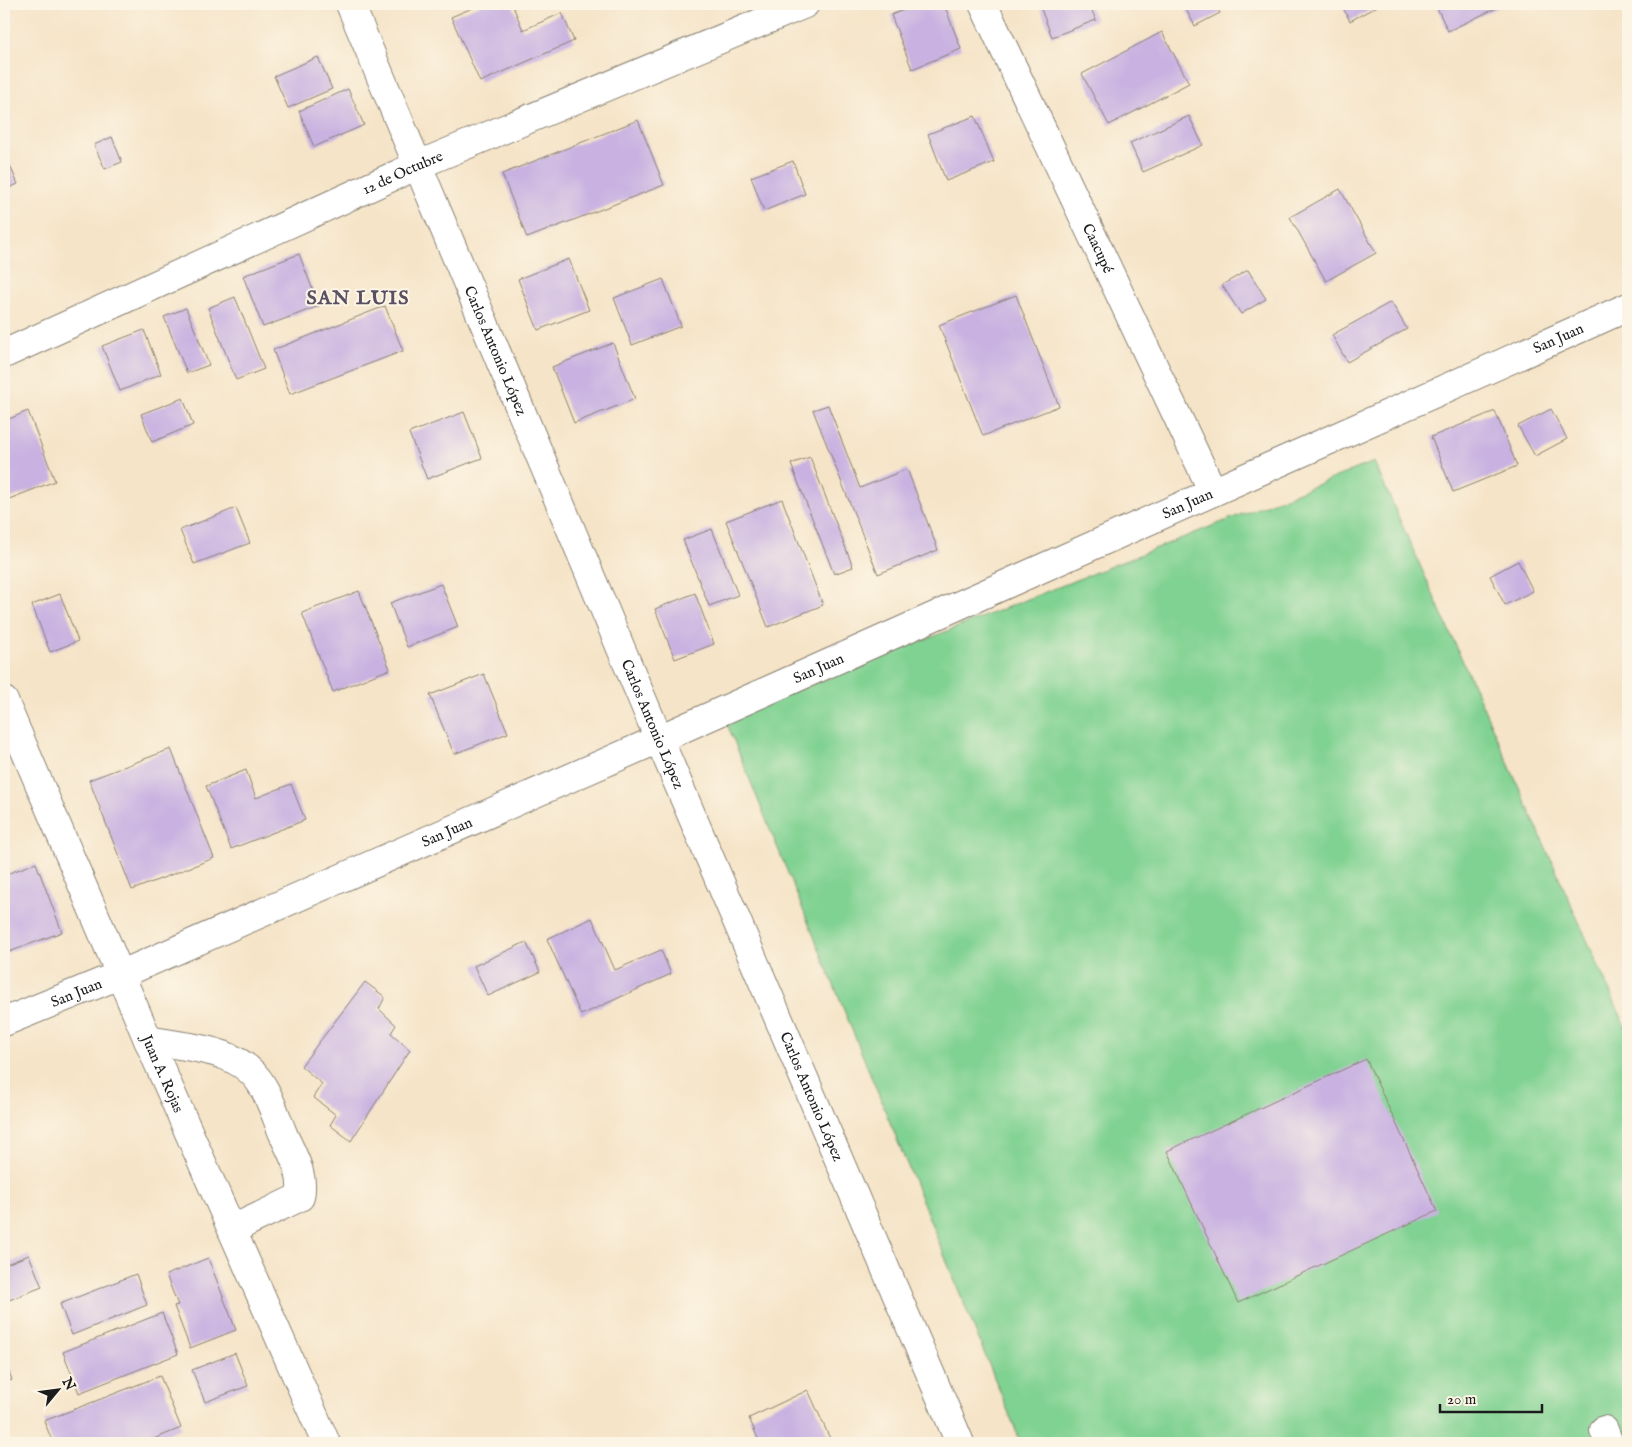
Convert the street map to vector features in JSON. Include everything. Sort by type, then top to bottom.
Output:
[{"type":"street","name":"Carlos Antonio López","points":[[350,4],[659,739],[960,1443]]},
{"type":"street","name":"12 de Octubre","points":[[4,354],[418,165],[805,4]]},
{"type":"street","name":"Caacupé","points":[[983,4],[1213,492]]},
{"type":"street","name":"San Juan","points":[[4,1022],[122,974],[659,739],[1628,308]]},
{"type":"street","name":"Juan A. Rojas","points":[[4,701],[122,974],[148,1040],[326,1443]]},
{"type":"street","points":[[148,1040],[230,1056],[249,1069],[263,1086],[303,1184],[300,1197],[233,1229]]},
{"type":"green space","points":[[1374,462],[1628,1032],[1628,1443],[1021,1443],[725,719]]},
{"type":"building","points":[[482,4],[512,4],[523,30],[562,13],[574,41],[480,82],[451,17]]},
{"type":"building","points":[[919,4],[944,4],[961,49],[912,69],[891,15]]},
{"type":"building","points":[[1039,4],[1089,4],[1096,20],[1052,37]]},
{"type":"building","points":[[1183,4],[1215,4],[1220,13],[1195,26]]},
{"type":"building","points":[[1341,4],[1381,4],[1350,21]]},
{"type":"building","points":[[1435,4],[1505,4],[1448,31]]},
{"type":"building","points":[[1162,32],[1189,83],[1109,125],[1082,74]]},
{"type":"building","points":[[318,57],[332,89],[288,108],[274,76]]},
{"type":"building","points":[[348,89],[364,125],[314,147],[299,111]]},
{"type":"building","points":[[975,116],[994,162],[946,181],[928,134]]},
{"type":"building","points":[[1189,116],[1203,145],[1143,172],[1130,143]]},
{"type":"building","points":[[638,120],[664,185],[527,238],[502,174]]},
{"type":"building","points":[[112,137],[122,162],[105,169],[94,145]]},
{"type":"building","points":[[4,152],[18,184],[4,190]]},
{"type":"building","points":[[793,161],[805,194],[764,211],[751,177]]},
{"type":"building","points":[[1340,189],[1376,253],[1326,281],[1290,217]]},
{"type":"building","points":[[299,254],[319,306],[263,327],[243,276]]},
{"type":"building","points":[[569,259],[589,310],[538,330],[518,279]]},
{"type":"building","points":[[1248,270],[1266,299],[1241,314],[1222,285]]},
{"type":"building","points":[[663,279],[681,326],[632,345],[614,298]]},
{"type":"building","points":[[1016,295],[1059,406],[983,436],[939,325]]},
{"type":"building","points":[[235,297],[264,369],[236,380],[208,308]]},
{"type":"building","points":[[1391,302],[1407,329],[1347,362],[1332,335]]},
{"type":"building","points":[[385,306],[403,351],[290,394],[273,350]]},
{"type":"building","points":[[186,308],[209,365],[187,373],[164,317]]},
{"type":"building","points":[[144,330],[161,374],[120,391],[102,346]]},
{"type":"building","points":[[613,343],[635,399],[574,423],[552,367]]},
{"type":"building","points":[[183,398],[193,425],[152,442],[141,414]]},
{"type":"building","points":[[828,405],[860,488],[907,469],[938,550],[878,574],[813,410]]},
{"type":"building","points":[[1551,409],[1567,439],[1535,456],[1518,426]]},
{"type":"building","points":[[28,411],[55,481],[4,501],[4,421]]},
{"type":"building","points":[[1495,411],[1517,466],[1453,492],[1431,437]]},
{"type":"building","points":[[464,412],[482,458],[427,479],[409,433]]},
{"type":"building","points":[[810,457],[853,567],[834,574],[791,464]]},
{"type":"building","points":[[782,499],[823,605],[768,627],[726,521]]},
{"type":"building","points":[[236,508],[250,543],[194,564],[180,530]]},
{"type":"building","points":[[712,529],[738,595],[709,606],[683,540]]},
{"type":"building","points":[[1518,561],[1533,591],[1505,605],[1490,576]]},
{"type":"building","points":[[441,584],[458,627],[407,647],[390,603]]},
{"type":"building","points":[[359,591],[390,669],[333,692],[302,613]]},
{"type":"building","points":[[695,593],[714,644],[675,659],[655,609]]},
{"type":"building","points":[[60,594],[78,641],[50,652],[32,605]]},
{"type":"building","points":[[484,674],[508,733],[454,754],[430,695]]},
{"type":"building","points":[[171,749],[214,858],[132,890],[89,780]]},
{"type":"building","points":[[246,770],[256,798],[291,784],[305,820],[231,849],[206,786]]},
{"type":"building","points":[[36,863],[62,932],[4,954],[4,875]]},
{"type":"building","points":[[592,918],[615,970],[661,950],[671,974],[581,1015],[547,939]]},
{"type":"building","points":[[526,942],[540,972],[488,996],[474,966]]},
{"type":"building","points":[[365,982],[385,997],[379,1009],[396,1025],[391,1033],[410,1050],[351,1141],[330,1125],[336,1115],[313,1097],[322,1084],[301,1066]]},
{"type":"building","points":[[1366,1059],[1437,1211],[1238,1303],[1167,1151]]},
{"type":"building","points":[[29,1255],[42,1287],[4,1302],[4,1265]]},
{"type":"building","points":[[208,1258],[236,1330],[190,1348],[174,1306],[178,1305],[166,1275]]},
{"type":"building","points":[[136,1274],[147,1305],[72,1335],[60,1304]]},
{"type":"building","points":[[162,1313],[178,1354],[79,1393],[63,1352]]},
{"type":"building","points":[[235,1353],[248,1386],[205,1402],[192,1370]]},
{"type":"building","points":[[4,1358],[12,1380],[4,1383]]},
{"type":"building","points":[[160,1376],[181,1428],[144,1443],[53,1443],[44,1421]]},
{"type":"building","points":[[808,1390],[832,1443],[760,1443],[749,1418]]},
{"type":"district","name":"SAN LUIS","points":[[358,297]]}]
